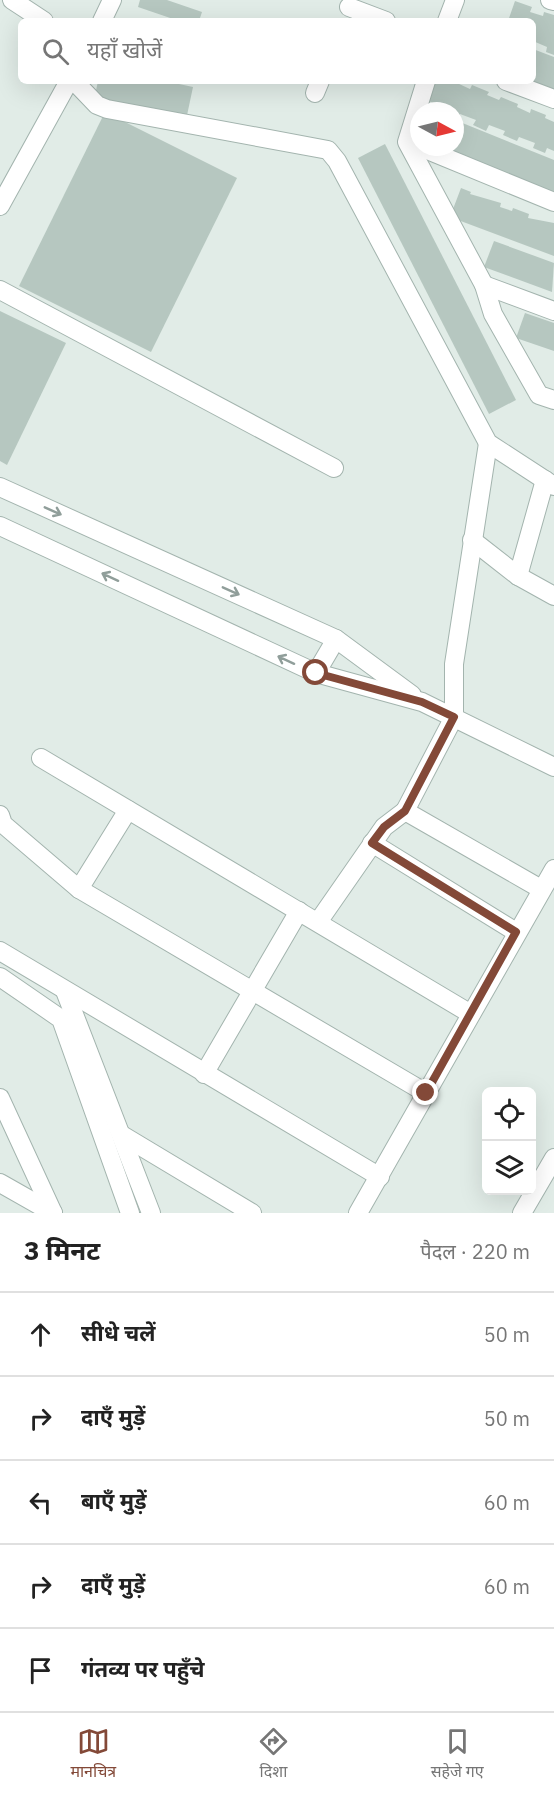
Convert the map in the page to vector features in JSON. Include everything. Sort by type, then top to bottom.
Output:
[{"type":"street","points":[[12,0],[39,18]]},
{"type":"street","points":[[103,18],[112,0]]},
{"type":"street","points":[[448,18],[455,0]]},
{"type":"street","points":[[348,9],[376,18]]},
{"type":"street","points":[[0,206],[67,84]]},
{"type":"street","points":[[77,84],[97,105],[107,109],[328,150],[342,171],[488,443],[549,483],[518,576]]},
{"type":"street","points":[[423,102],[426,84]]},
{"type":"street","points":[[514,84],[554,99]]},
{"type":"street","points":[[421,156],[484,285],[493,315],[539,395],[554,400]]},
{"type":"street","points":[[443,156],[554,202]]},
{"type":"street","points":[[484,285],[554,311]]},
{"type":"street","points":[[0,290],[333,468]]},
{"type":"street","points":[[318,922],[384,827],[405,811],[454,717],[454,664],[488,443]]},
{"type":"street","points":[[0,487],[336,639],[422,702]]},
{"type":"street","points":[[0,526],[316,673],[422,702],[554,767]]},
{"type":"street","points":[[472,540],[518,576],[554,596]]},
{"type":"street","points":[[316,673],[336,639]]},
{"type":"street","points":[[41,758],[471,1014]]},
{"type":"street","points":[[79,889],[128,810]]},
{"type":"street","points":[[405,811],[541,889]]},
{"type":"street","points":[[0,815],[3,824],[79,889],[426,1093]]},
{"type":"street","points":[[372,843],[516,932]]},
{"type":"street","points":[[358,1213],[516,932],[554,869]]},
{"type":"street","points":[[204,1074],[299,911]]},
{"type":"street","points":[[0,951],[380,1177]]},
{"type":"street","points":[[0,977],[61,1019],[130,1213]]},
{"type":"street","points":[[65,990],[152,1213]]},
{"type":"street","points":[[0,1098],[53,1213]]},
{"type":"street","points":[[122,1135],[252,1213]]},
{"type":"street","points":[[522,1213],[554,1158]]},
{"type":"street","points":[[0,1184],[53,1213]]},
{"type":"building","points":[[140,0],[167,0],[202,12],[200,18],[170,18],[138,7]]},
{"type":"building","points":[[515,1],[532,7],[530,12],[543,16],[544,12],[554,15],[554,55],[546,52],[547,47],[536,42],[536,18],[509,18]]},
{"type":"building","points":[[536,50],[554,57],[554,91],[536,83]]},
{"type":"building","points":[[97,84],[179,84],[193,87],[186,120],[94,100]]},
{"type":"building","points":[[432,84],[459,84],[470,89],[472,85],[489,92],[487,95],[499,100],[501,97],[518,104],[517,107],[530,113],[531,109],[546,115],[545,118],[554,122],[554,151],[547,148],[545,153],[533,148],[535,143],[519,137],[517,141],[503,135],[505,131],[489,125],[486,131],[473,125],[476,120],[464,116],[464,102],[426,100]]},
{"type":"building","points":[[105,112],[237,178],[151,352],[19,286]]},
{"type":"building","points":[[464,124],[554,160],[554,193],[460,156],[464,156]]},
{"type":"building","points":[[385,144],[516,400],[489,414],[358,158]]},
{"type":"building","points":[[461,188],[471,192],[470,194],[501,203],[500,207],[512,211],[513,208],[529,214],[528,218],[554,223],[554,256],[450,217]]},
{"type":"building","points":[[494,241],[554,263],[552,292],[484,267]]},
{"type":"building","points":[[0,311],[66,343],[7,465],[0,461]]},
{"type":"building","points":[[525,313],[554,323],[554,351],[516,338]]},
{"type":"route","points":[[316,673],[422,702],[454,717],[405,811],[384,827],[372,843],[516,932],[426,1093]]}]
